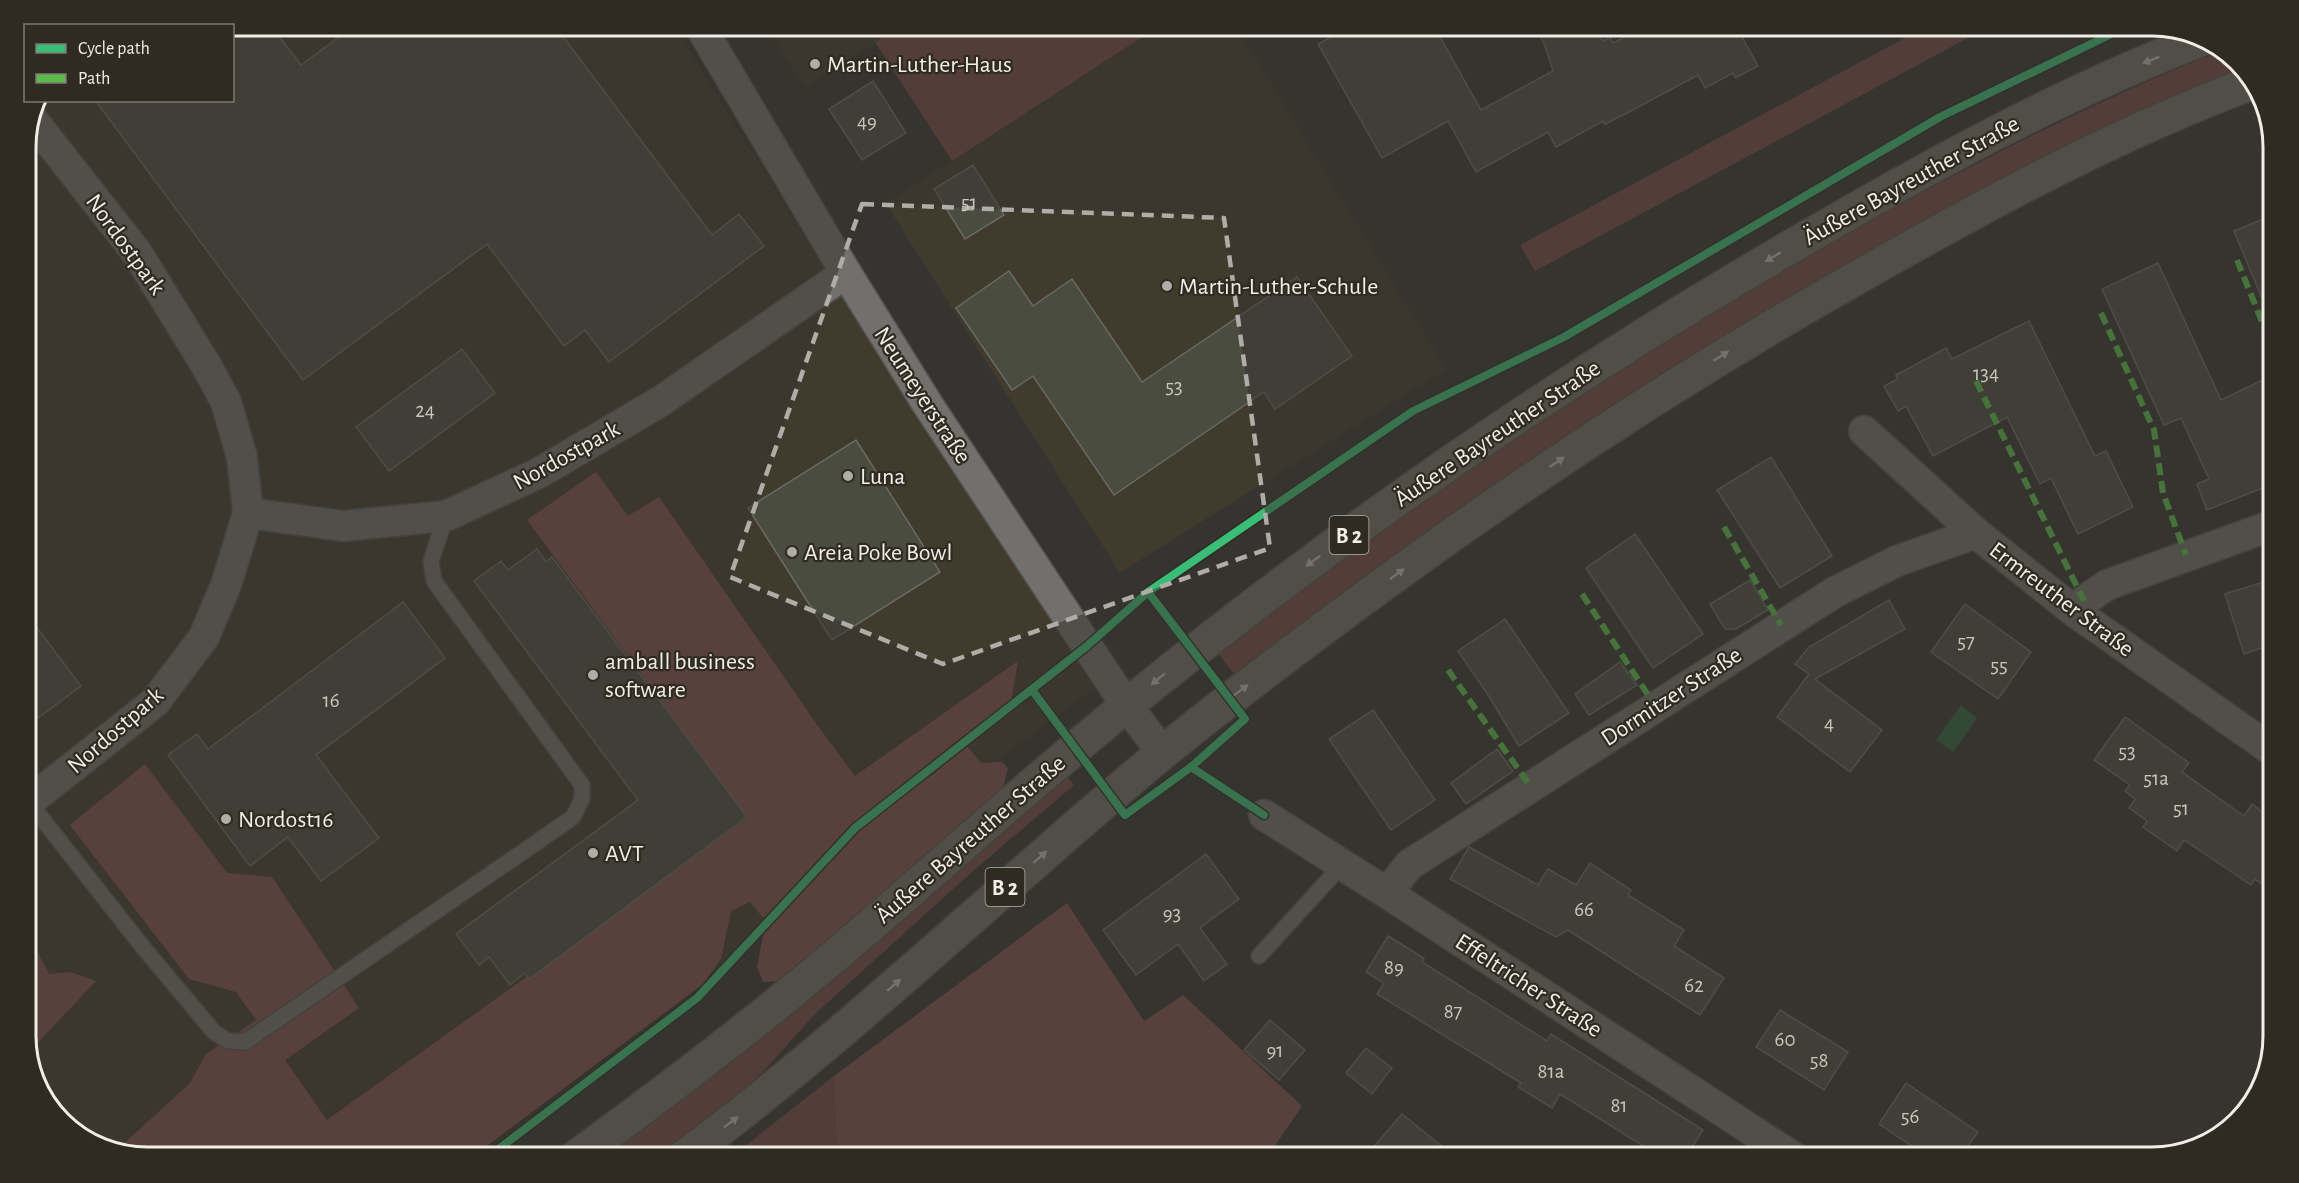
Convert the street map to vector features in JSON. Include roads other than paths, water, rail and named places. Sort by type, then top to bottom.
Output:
[{"type":"main road","name":"Äußere Bayreuther Straße","points":[[590,1147],[829,961],[1126,705],[1238,617],[1368,520],[1480,442],[1628,344],[1824,227],[1959,152],[2053,104],[2192,43]]},
{"type":"main road","name":"B 2","points":[[698,1147],[794,1072],[1088,814],[1162,753],[1278,661],[1470,521],[1640,407],[1762,330],[1961,218],[2044,174],[2127,135],[2245,86]]},
{"type":"street","name":"Neumeyerstraße","points":[[706,36],[846,273],[928,405],[1126,705],[1162,753]]},
{"type":"street","name":"Nordostpark","points":[[36,796],[155,702],[204,637],[226,585],[248,513],[242,457],[226,402],[206,365],[137,253],[38,127]]},
{"type":"street","name":"Nordostpark","points":[[248,513],[343,526],[446,516],[539,473],[661,401],[846,273]]},
{"type":"street","name":"Ermreuther Straße","points":[[1864,431],[1976,533],[2075,612],[2263,744]]},
{"type":"street","points":[[2075,612],[2084,601],[2107,585],[2263,529]]},
{"type":"street","name":"Dormitzer Straße","points":[[1387,893],[1409,866],[1835,592],[1898,561],[1976,533]]},
{"type":"street","name":"Effeltricher Straße","points":[[1264,815],[1776,1147]]},
{"type":"lane","points":[[36,814],[214,1032],[228,1041],[245,1042],[531,847],[573,816],[582,799],[582,785],[434,581],[431,561],[446,516]]},
{"type":"lane","points":[[1259,956],[1342,865]]},
{"type":"place","name":"Martin-Luther-Haus","points":[[815,64]]},
{"type":"place","name":"Martin-Luther-Schule","points":[[1167,286]]},
{"type":"place","name":"Luna","points":[[848,476]]},
{"type":"place","name":"Areia Poke Bowl","points":[[792,552]]},
{"type":"place","name":"amball business software","points":[[593,675]]},
{"type":"place","name":"Nordost16","points":[[226,819]]},
{"type":"place","name":"AVT","points":[[593,853]]}]
